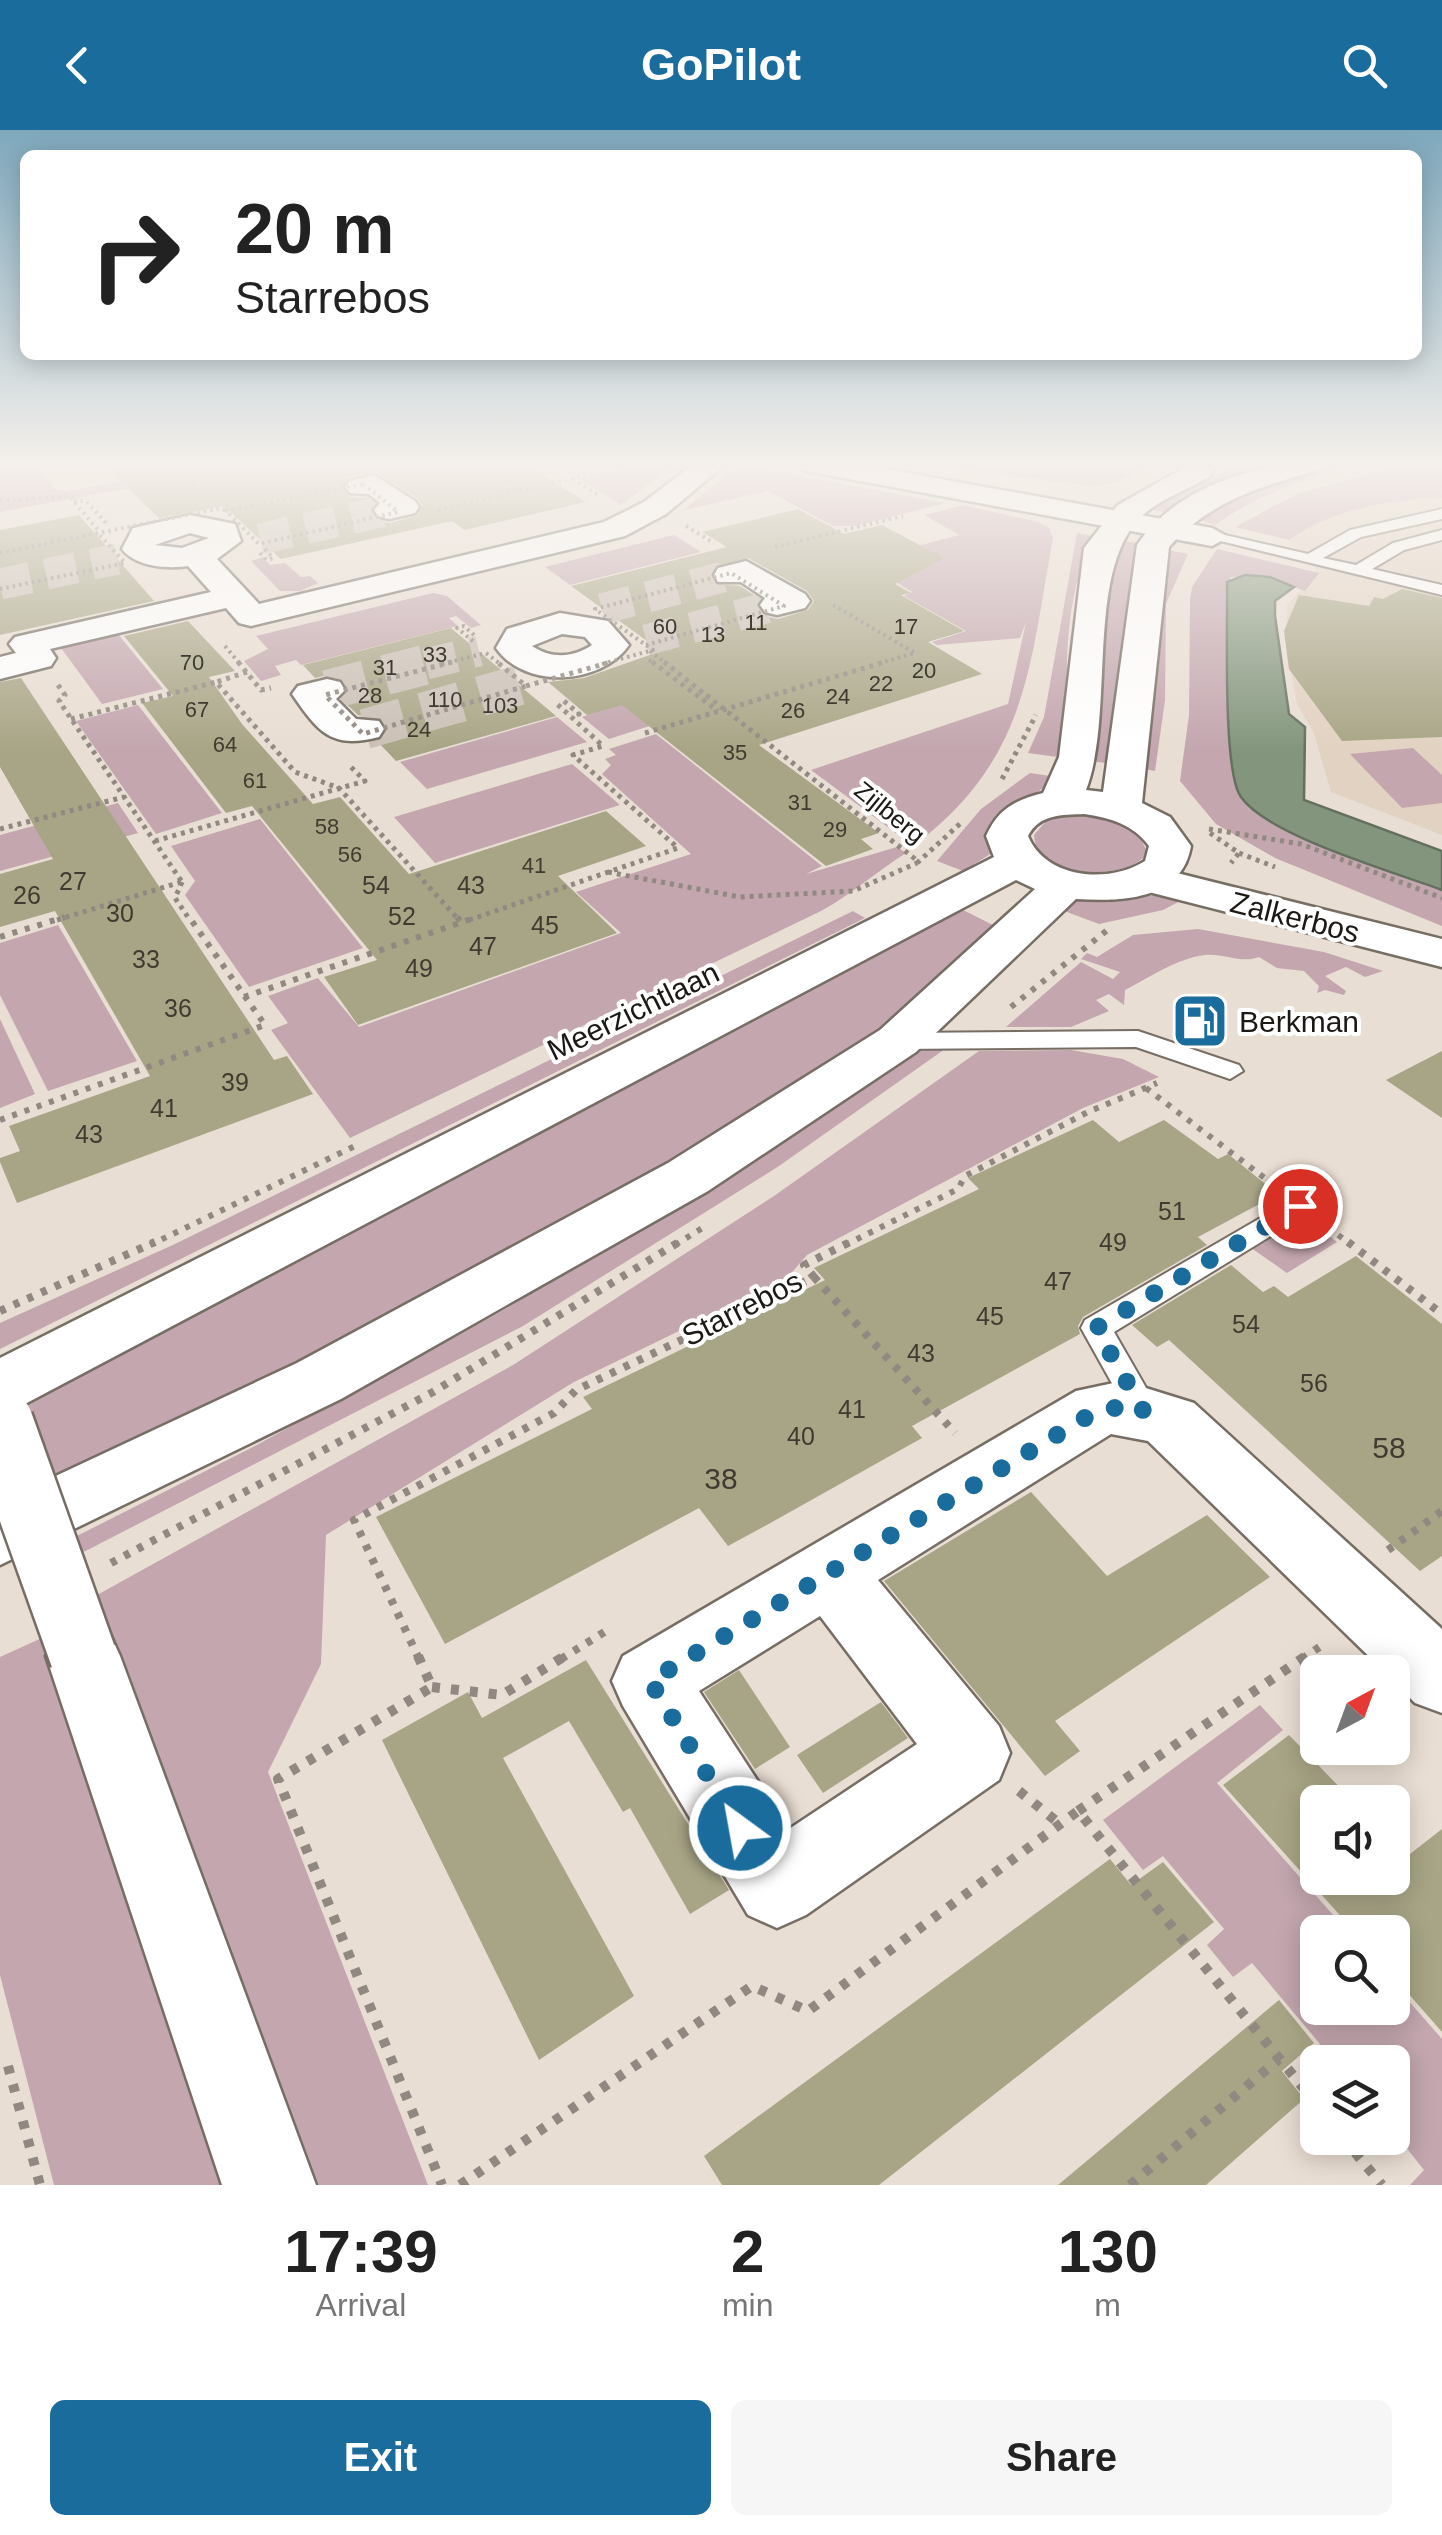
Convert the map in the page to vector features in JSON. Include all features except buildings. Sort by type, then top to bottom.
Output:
[{"type":"street","points":[[210,559],[232,598],[250,616],[485,578],[535,559]]},
{"type":"street","points":[[1060,803],[1079,757],[1080,712],[1099,559]]},
{"type":"street","points":[[1120,809],[1149,559]]},
{"type":"street","points":[[725,561],[793,601],[777,605]]},
{"type":"street","points":[[485,578],[636,645]]},
{"type":"street","points":[[0,668],[38,658],[28,644],[232,598]]},
{"type":"street","points":[[479,651],[514,642],[526,631],[574,619]]},
{"type":"street","points":[[514,642],[532,680],[636,645]]},
{"type":"street","points":[[328,690],[311,694],[348,734],[365,729]]},
{"type":"street","points":[[1060,803],[1120,809],[1160,830],[1174,853],[1106,888],[1043,872],[1008,844],[1010,828],[1023,814],[1060,803]]},
{"type":"street","name":"Zalkerbos","points":[[1174,853],[1442,952]]},
{"type":"street","points":[[0,1534],[319,1381],[688,1177],[898,1041],[1043,872]]},
{"type":"street","name":"Meerzichtlaan","points":[[0,1387],[1043,872]]},
{"type":"street","points":[[828,1572],[971,1753],[777,1886],[650,1681],[828,1572],[1098,1410],[1123,1407],[1171,1422],[1442,1678]]},
{"type":"street","points":[[0,1422],[269,2185]]},
{"type":"lane","points":[[1327,559],[1442,586]]},
{"type":"lane","points":[[1363,568],[1377,559]]},
{"type":"lane","points":[[898,1041],[1138,1039],[1230,1070]]},
{"type":"lane","points":[[1144,1412],[1096,1328],[1300,1206]]},
{"type":"path","points":[[0,590],[125,563],[124,559]]},
{"type":"path","points":[[467,559],[485,578]]},
{"type":"path","points":[[244,997],[678,848],[573,755],[604,746],[532,680],[486,653],[325,695],[363,734],[532,680],[636,645],[784,606],[731,573],[594,608],[636,645],[680,684],[720,711]]},
{"type":"path","points":[[645,733],[915,654],[830,598]]},
{"type":"path","points":[[192,606],[261,690],[274,687]]},
{"type":"path","name":"Zijlberg","points":[[606,872],[740,896],[853,891],[919,862],[896,839],[720,711],[693,681],[636,645]]},
{"type":"path","points":[[38,658],[65,694],[60,701],[71,719],[182,882]]},
{"type":"path","points":[[71,719],[246,672]]},
{"type":"path","points":[[680,684],[693,681]]},
{"type":"path","points":[[216,682],[296,772],[339,788],[463,924]]},
{"type":"path","points":[[1001,780],[1013,765],[1039,699]]},
{"type":"path","points":[[155,841],[339,788]]},
{"type":"path","points":[[0,829],[124,797]]},
{"type":"path","points":[[858,900],[919,862],[976,810]]},
{"type":"path","points":[[1174,853],[1301,844],[1442,898]]},
{"type":"path","points":[[0,937],[182,882]]},
{"type":"path","points":[[0,1120],[265,1025],[175,898],[182,882]]},
{"type":"path","name":"Starrebos","points":[[432,1687],[354,1520],[554,1413],[576,1390],[814,1277],[804,1265],[958,1188],[965,1176],[1088,1112],[1192,1068],[1230,1070]]},
{"type":"path","points":[[0,1312],[122,1258],[374,1136]]},
{"type":"path","points":[[814,1277],[955,1433]]},
{"type":"path","points":[[460,2185],[752,1986],[808,2011],[1078,1811],[1372,1612]]},
{"type":"path","points":[[442,2185],[278,1779],[432,1687],[502,1695],[606,1631],[650,1681]]},
{"type":"path","points":[[1078,1811],[1300,2084]]},
{"type":"path","points":[[1130,2185],[1279,2059]]},
{"type":"path","points":[[8,2066],[40,2185]]},
{"type":"path","points":[[1357,2155],[1382,2185]]},
{"type":"shaded area","points":[[578,559],[674,559],[570,585],[545,567]]},
{"type":"shaded area","points":[[869,559],[1049,559],[1030,666],[1004,740],[957,808],[921,840],[900,836],[811,770],[1008,704],[1026,622],[1020,638],[937,645],[932,642],[966,631],[904,596],[912,592],[896,582],[805,576]]},
{"type":"shaded area","points":[[1072,559],[1084,559],[1070,625],[1065,758],[1028,753],[1044,717]]},
{"type":"shaded area","points":[[1111,559],[1140,559],[1113,764],[1090,761],[1102,614]]},
{"type":"shaded area","points":[[1162,559],[1186,559],[1166,604],[1165,700],[1155,771],[1139,768]]},
{"type":"shaded area","points":[[1210,559],[1259,559],[1319,573],[1305,591],[1270,577],[1230,577],[1241,798],[1312,841],[1442,890],[1442,926],[1275,858],[1216,824],[1180,781],[1189,715],[1192,587]]},
{"type":"shaded area","points":[[1306,559],[1442,559],[1442,835],[1331,792],[1314,733],[1297,704],[1286,646],[1287,605],[1317,570]]},
{"type":"shaded area","points":[[251,561],[285,563],[301,577],[310,576],[318,583],[300,591],[280,591]]},
{"type":"shaded area","points":[[1245,575],[1270,577],[1294,587],[1275,601],[1275,616],[1289,714],[1305,727],[1304,800],[1442,851],[1442,890],[1304,839],[1255,811],[1241,797],[1235,782],[1228,728],[1227,582]]},
{"type":"shaded area","points":[[433,593],[447,596],[481,625],[471,628],[456,616],[449,618],[458,626],[301,665],[296,660],[275,666],[281,675],[261,681],[244,661],[268,649],[256,636]]},
{"type":"shaded area","points":[[113,628],[163,689],[102,704],[56,641]]},
{"type":"shaded area","points":[[676,683],[687,714],[609,739],[582,717]]},
{"type":"shaded area","points":[[138,705],[222,813],[156,834],[76,721]]},
{"type":"shaded area","points":[[557,717],[587,742],[427,789],[400,762]]},
{"type":"shaded area","points":[[656,734],[822,866],[806,874],[897,847],[906,853],[821,911],[350,1138],[271,1030],[288,1023],[268,996],[318,978],[359,1027],[621,933],[576,892],[691,854],[602,774],[611,765],[605,759],[616,755],[609,749]]},
{"type":"shaded area","points":[[1413,748],[1442,775],[1442,803],[1402,808],[1350,754]]},
{"type":"shaded area","points":[[572,764],[620,805],[435,863],[394,817]]},
{"type":"shaded area","points":[[1030,773],[1057,777],[993,827],[992,853],[963,871],[937,861],[981,809]]},
{"type":"shaded area","points":[[118,803],[138,833],[0,871],[0,835]]},
{"type":"shaded area","points":[[1071,814],[1102,816],[1139,834],[1146,850],[1143,858],[1116,870],[1098,872],[1063,868],[1048,860],[1038,850],[1034,835],[1046,821]]},
{"type":"shaded area","points":[[260,819],[363,948],[249,987],[185,895],[195,881],[171,846]]},
{"type":"shaded area","points":[[1145,895],[1184,899],[1163,910],[1099,924],[1059,909],[1083,899]]},
{"type":"shaded area","points":[[963,910],[1003,930],[903,1016],[624,1197],[468,1284],[0,1501],[0,1401],[867,955]]},
{"type":"shaded area","points":[[853,911],[865,918],[0,1349],[0,1323],[175,1244]]},
{"type":"shaded area","points":[[58,925],[137,1061],[48,1091],[0,995],[0,943]]},
{"type":"shaded area","points":[[1198,929],[1324,952],[1383,971],[1365,977],[1346,967],[1325,976],[1346,991],[1344,995],[1325,990],[1317,993],[1319,986],[1304,971],[1277,968],[1259,957],[1205,955],[1174,964],[1125,990],[1124,1005],[1109,994],[1096,1000],[1109,1011],[1071,1027],[1006,1027],[1081,962],[1113,979],[1120,972],[1081,959],[1087,953],[1097,957],[1133,935]]},
{"type":"shaded area","points":[[0,1019],[35,1094],[0,1108]]},
{"type":"shaded area","points":[[945,1049],[779,1166],[523,1326],[70,1559],[63,1543],[253,1447],[509,1307],[725,1176],[908,1052]]},
{"type":"shaded area","points":[[1071,1050],[1123,1059],[1159,1077],[1083,1108],[807,1255],[786,1279],[574,1382],[326,1535],[321,1664],[268,1772],[428,2185],[299,2185],[88,1600],[513,1365],[774,1196],[979,1051]]},
{"type":"shaded area","points":[[1301,1213],[1337,1242],[1287,1273],[1247,1245]]},
{"type":"shaded area","points":[[44,1637],[240,2185],[54,2185],[0,1975],[0,1657]]},
{"type":"shaded area","points":[[1260,1705],[1283,1730],[1217,1783],[1300,1877],[1300,1895],[1315,1895],[1333,1915],[1300,1915],[1300,2020],[1252,1963],[1233,1977],[1207,1945],[1224,1929],[1163,1856],[1143,1870],[1103,1820]]},
{"type":"shaded area","points":[[1410,2002],[1442,2039],[1442,2185],[1410,2185],[1424,2170],[1410,2152],[1410,2045],[1320,2044],[1304,2025],[1410,2025]]},
{"type":"tunnel","points":[[0,584],[117,559]]},
{"type":"tunnel","points":[[602,609],[730,575]]},
{"type":"tunnel","points":[[646,640],[777,605]]},
{"type":"tunnel","points":[[426,664],[479,651]]},
{"type":"tunnel","points":[[327,690],[436,662]]},
{"type":"tunnel","points":[[365,729],[520,685]]},
{"type":"place","name":"Berkman","points":[[1200,1021]]},
{"type":"route","points":[[740,1828],[650,1681],[1098,1410],[1123,1407],[1144,1412],[1096,1328],[1300,1206]]}]
